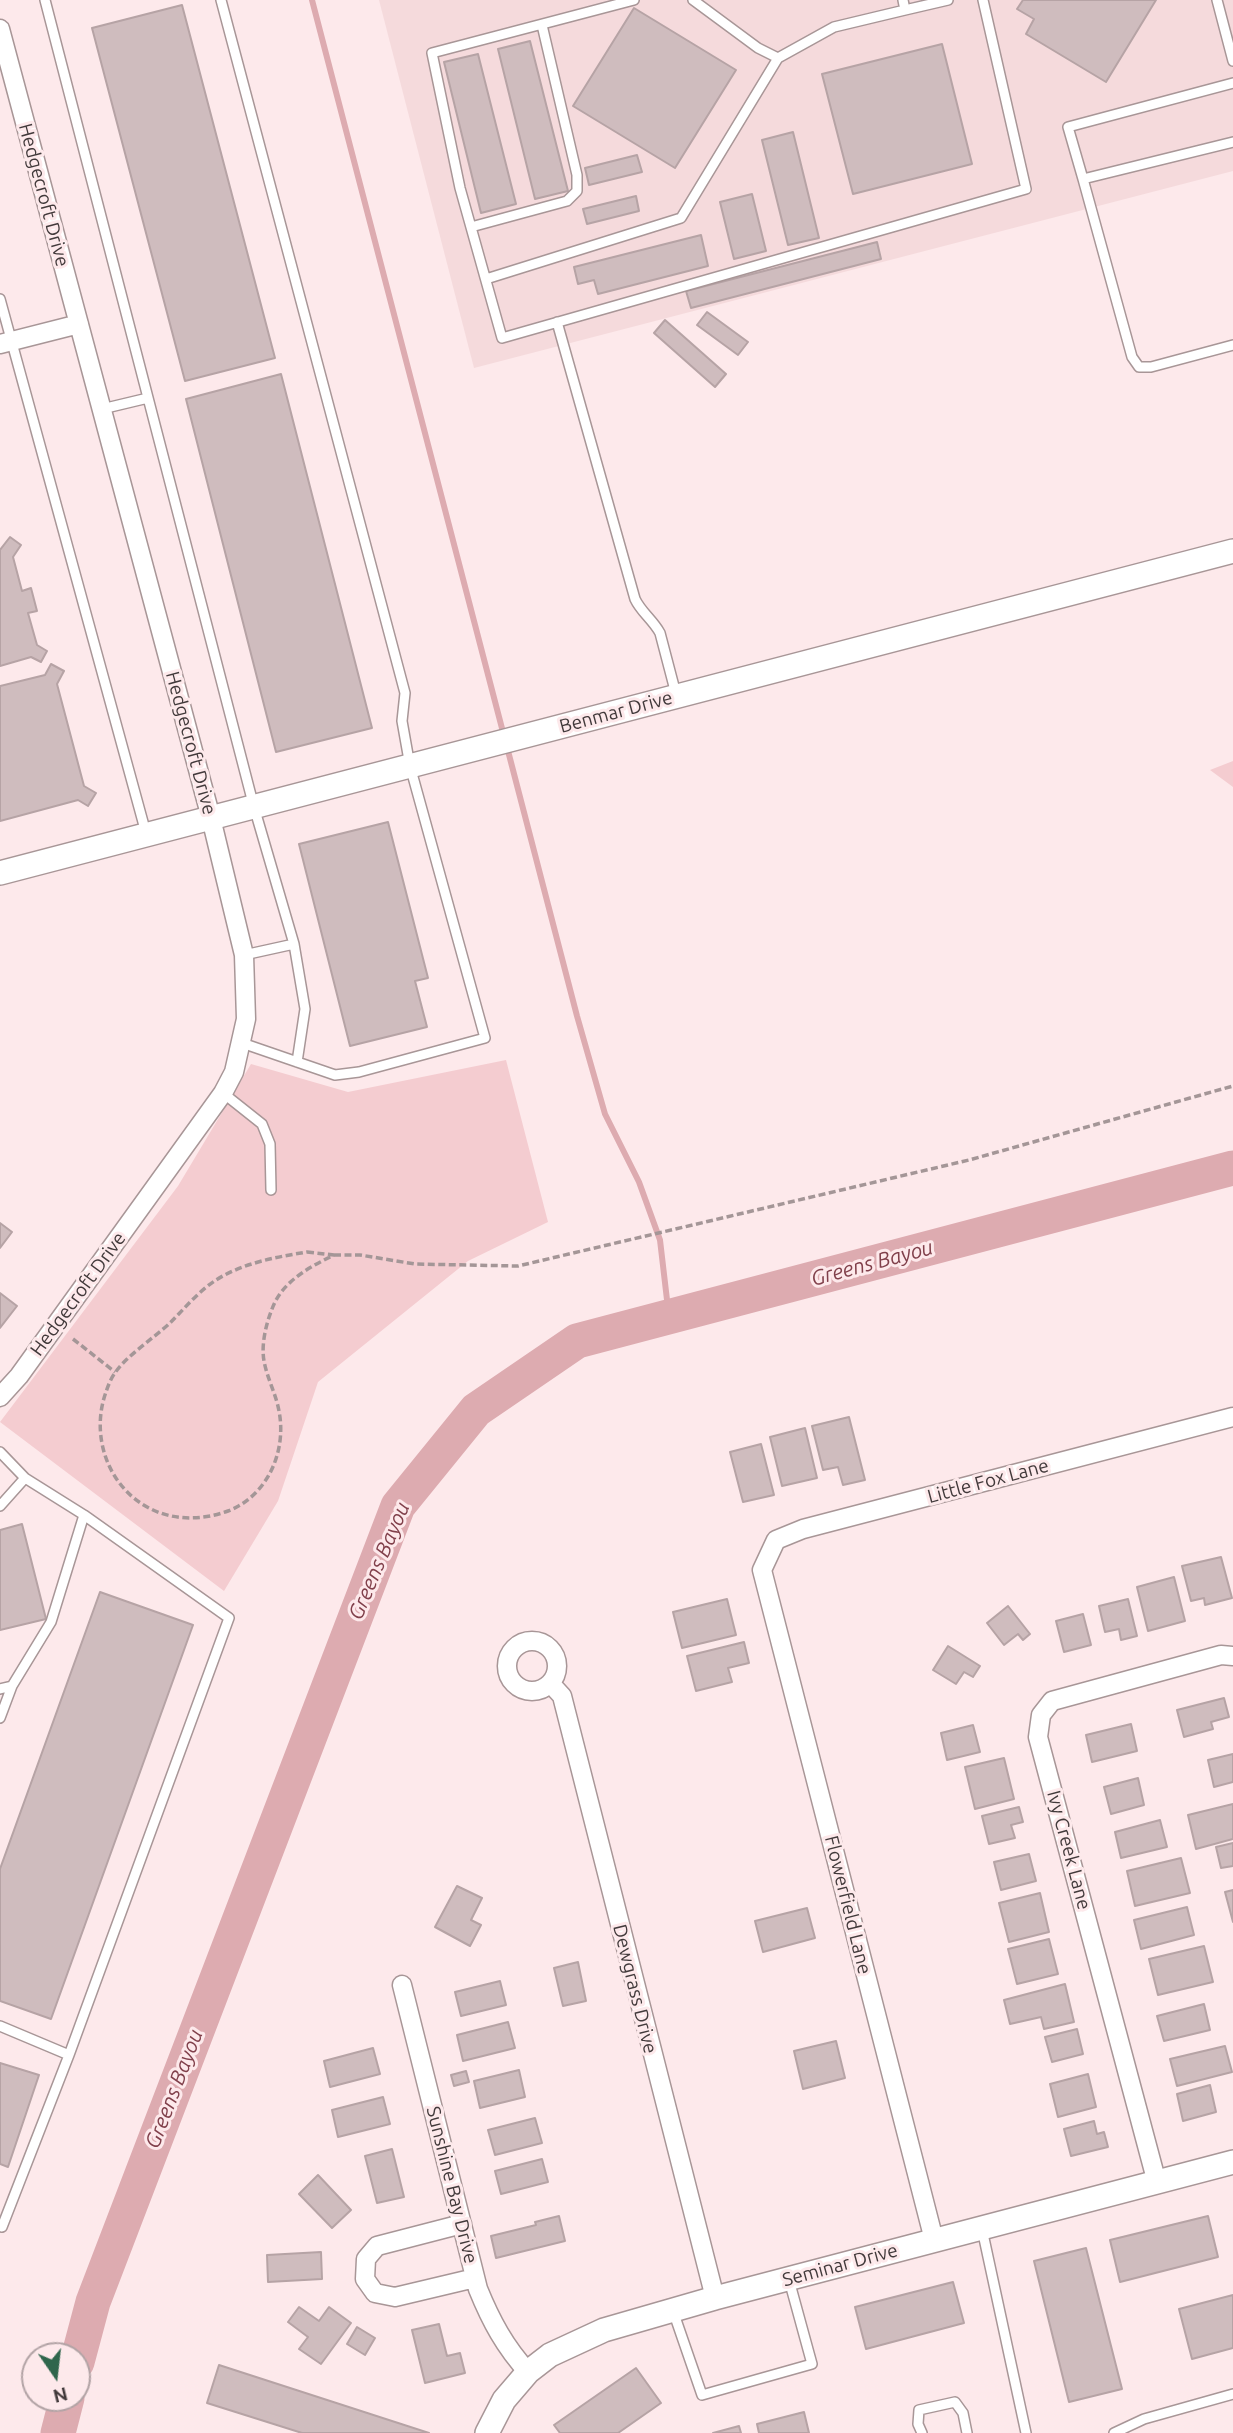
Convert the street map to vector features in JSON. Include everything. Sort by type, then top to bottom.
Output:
[{"type":"street","name":"Hedgecroft Drive","points":[[0,29],[211,818],[244,955],[247,999],[242,1043],[234,1072],[223,1093],[19,1376],[0,1398]]},
{"type":"street","points":[[6,342],[79,324]]},
{"type":"street","name":"Benmar Drive","points":[[0,873],[1233,551]]},
{"type":"street","name":"Little Fox Lane","points":[[762,1570],[776,1540],[803,1529],[1233,1417]]},
{"type":"street","name":"Flowerfield Lane","points":[[762,1570],[934,2240]]},
{"type":"street","name":"Ivy Creek Lane","points":[[1157,2183],[1038,1737],[1041,1715],[1052,1701],[1221,1655],[1233,1656]]},
{"type":"street","name":"Dewgrass Drive","points":[[551,1684],[562,1696],[715,2298]]},
{"type":"street","name":"Sunshine Bay Drive","points":[[402,1985],[475,2278],[499,2336],[528,2372]]},
{"type":"street","name":"Seminar Drive","points":[[487,2433],[504,2400],[528,2372],[550,2355],[604,2330],[788,2278],[1233,2162]]},
{"type":"street","points":[[462,2224],[377,2246],[366,2259],[365,2279],[376,2293],[395,2297],[475,2278]]},
{"type":"lane","points":[[45,0],[254,807],[294,944],[305,1009],[297,1062]]},
{"type":"lane","points":[[221,0],[405,693],[402,721],[410,766],[485,1038],[359,1072],[335,1075],[242,1043]]},
{"type":"lane","points":[[634,0],[432,53],[460,188],[502,338],[1026,189],[983,0]]},
{"type":"lane","points":[[693,0],[758,48],[778,58]]},
{"type":"lane","points":[[903,0],[905,10]]},
{"type":"lane","points":[[486,279],[681,218],[778,58],[834,26],[948,0]]},
{"type":"lane","points":[[1217,0],[1233,61]]},
{"type":"lane","points":[[471,227],[567,201],[578,191],[577,175],[542,24]]},
{"type":"lane","points":[[1233,83],[1068,127],[1132,357],[1139,367],[1151,367],[1233,345]]},
{"type":"lane","points":[[1083,179],[1233,142]]},
{"type":"lane","points":[[0,299],[6,342],[146,835]]},
{"type":"lane","points":[[557,322],[635,599],[641,611],[660,632],[676,696]]},
{"type":"lane","points":[[102,410],[148,398]]},
{"type":"lane","points":[[244,955],[294,944]]},
{"type":"lane","points":[[223,1093],[262,1124],[270,1144],[271,1190]]},
{"type":"lane","points":[[0,1452],[25,1478],[84,1515],[229,1618],[69,2055],[2,2227],[0,2226]]},
{"type":"lane","points":[[0,1506],[25,1478]]},
{"type":"lane","points":[[0,1718],[12,1686],[51,1622],[84,1515]]},
{"type":"lane","points":[[0,1689],[12,1686]]},
{"type":"lane","points":[[0,2026],[69,2055]]},
{"type":"lane","points":[[982,2229],[1026,2433]]},
{"type":"lane","points":[[673,2310],[702,2395],[812,2364],[788,2278]]},
{"type":"lane","points":[[1114,2433],[1144,2419],[1233,2394]]},
{"type":"lane","points":[[922,2433],[918,2424],[919,2410],[955,2402],[963,2413],[967,2433]]},
{"type":"path","points":[[334,1255],[309,1268],[288,1284],[272,1307],[265,1334],[264,1359],[279,1412],[281,1440],[274,1467],[261,1489],[237,1507],[209,1517],[180,1518],[152,1510],[127,1493],[109,1468],[100,1438],[100,1412],[115,1372],[215,1280],[244,1266],[277,1256],[307,1252],[360,1255],[415,1264],[518,1266],[969,1160],[1233,1086]]},
{"type":"path","points":[[73,1339],[115,1372]]},
{"type":"shaded area","points":[[379,0],[1233,0],[1233,171],[474,368]]},
{"type":"shaded area","points":[[1233,761],[1233,787],[1210,770]]},
{"type":"shaded area","points":[[506,1060],[548,1222],[468,1261],[318,1382],[278,1501],[224,1591],[0,1422],[178,1186],[251,1064],[348,1092]]},
{"type":"building","points":[[1023,0],[1156,0],[1106,82],[1026,34],[1034,19],[1017,9]]},
{"type":"building","points":[[182,5],[275,358],[185,381],[92,28]]},
{"type":"building","points":[[634,8],[736,70],[675,168],[573,106]]},
{"type":"building","points":[[530,41],[568,191],[535,199],[498,49]]},
{"type":"building","points":[[942,44],[972,164],[853,194],[822,74]]},
{"type":"building","points":[[478,54],[516,204],[481,213],[444,62]]},
{"type":"building","points":[[793,132],[819,238],[788,245],[762,140]]},
{"type":"building","points":[[637,155],[642,172],[589,185],[585,168]]},
{"type":"building","points":[[752,194],[766,251],[734,259],[720,202]]},
{"type":"building","points":[[636,196],[639,211],[587,224],[583,209]]},
{"type":"building","points":[[701,235],[708,266],[598,294],[594,280],[578,284],[574,267]]},
{"type":"building","points":[[877,242],[881,259],[691,308],[686,291]]},
{"type":"building","points":[[707,312],[748,342],[738,355],[697,325]]},
{"type":"building","points":[[665,320],[726,374],[715,387],[654,333]]},
{"type":"building","points":[[281,374],[372,728],[276,752],[186,399]]},
{"type":"building","points":[[10,537],[21,545],[13,557],[22,591],[31,588],[37,611],[28,613],[37,645],[47,651],[41,662],[31,657],[0,666],[0,550]]},
{"type":"building","points":[[51,664],[64,671],[57,684],[84,786],[96,793],[88,806],[78,800],[0,821],[0,686],[45,675]]},
{"type":"building","points":[[388,822],[428,978],[415,981],[427,1027],[350,1046],[299,844]]},
{"type":"building","points":[[0,1223],[12,1232],[0,1248]]},
{"type":"building","points":[[0,1293],[17,1306],[0,1328]]},
{"type":"building","points":[[849,1417],[865,1480],[843,1485],[838,1467],[823,1470],[812,1426]]},
{"type":"building","points":[[805,1428],[817,1478],[782,1486],[770,1437]]},
{"type":"building","points":[[761,1444],[774,1495],[743,1502],[730,1452]]},
{"type":"building","points":[[22,1524],[46,1619],[0,1630],[0,1530]]},
{"type":"building","points":[[1221,1557],[1232,1598],[1205,1605],[1204,1598],[1191,1601],[1182,1566]]},
{"type":"building","points":[[1174,1577],[1185,1621],[1148,1631],[1137,1587]]},
{"type":"building","points":[[100,1592],[193,1625],[51,2019],[0,2001],[0,1869]]},
{"type":"building","points":[[727,1599],[736,1635],[682,1648],[673,1612]]},
{"type":"building","points":[[1128,1599],[1137,1636],[1121,1640],[1119,1629],[1105,1632],[1099,1606]]},
{"type":"building","points":[[1008,1606],[1030,1634],[1023,1640],[1018,1634],[1004,1645],[987,1623]]},
{"type":"building","points":[[1083,1614],[1091,1645],[1064,1652],[1056,1621]]},
{"type":"building","points":[[744,1642],[749,1663],[728,1668],[732,1682],[696,1691],[687,1656]]},
{"type":"building","points":[[948,1646],[980,1666],[973,1677],[964,1672],[956,1684],[933,1670]]},
{"type":"building","points":[[1224,1698],[1229,1717],[1211,1722],[1213,1729],[1184,1737],[1177,1710]]},
{"type":"building","points":[[1131,1724],[1137,1751],[1092,1762],[1086,1735]]},
{"type":"building","points":[[973,1725],[980,1752],[947,1760],[941,1733]]},
{"type":"building","points":[[1233,1754],[1233,1782],[1214,1787],[1208,1760]]},
{"type":"building","points":[[1004,1758],[1014,1799],[975,1809],[965,1767]]},
{"type":"building","points":[[1138,1778],[1144,1805],[1111,1814],[1104,1787]]},
{"type":"building","points":[[1233,1804],[1233,1839],[1196,1849],[1188,1815]]},
{"type":"building","points":[[1019,1807],[1023,1822],[1011,1825],[1015,1838],[989,1844],[982,1816]]},
{"type":"building","points":[[1160,1820],[1167,1847],[1121,1858],[1115,1832]]},
{"type":"building","points":[[1233,1843],[1233,1866],[1221,1868],[1216,1847]]},
{"type":"building","points":[[1029,1854],[1036,1881],[1001,1890],[994,1862]]},
{"type":"building","points":[[1181,1858],[1190,1893],[1135,1906],[1127,1871]]},
{"type":"building","points":[[457,1886],[482,1898],[471,1920],[481,1925],[470,1946],[435,1927]]},
{"type":"building","points":[[1233,1890],[1233,1922],[1225,1892]]},
{"type":"building","points":[[1040,1893],[1049,1932],[1009,1942],[999,1903]]},
{"type":"building","points":[[1187,1907],[1194,1935],[1141,1949],[1134,1920]]},
{"type":"building","points":[[807,1908],[815,1938],[763,1952],[755,1921]]},
{"type":"building","points":[[1049,1939],[1058,1974],[1017,1984],[1008,1949]]},
{"type":"building","points":[[1204,1946],[1213,1982],[1158,1995],[1149,1959]]},
{"type":"building","points":[[578,1962],[586,2001],[563,2006],[554,1968]]},
{"type":"building","points":[[500,1981],[506,2005],[461,2016],[455,1992]]},
{"type":"building","points":[[1065,1984],[1074,2022],[1044,2029],[1041,2017],[1010,2024],[1004,2000]]},
{"type":"building","points":[[1204,2004],[1210,2030],[1164,2041],[1157,2016]]},
{"type":"building","points":[[508,2022],[515,2048],[463,2061],[457,2035]]},
{"type":"building","points":[[1077,2029],[1083,2054],[1052,2062],[1045,2037]]},
{"type":"building","points":[[836,2041],[845,2078],[803,2089],[794,2051]]},
{"type":"building","points":[[1225,2046],[1232,2072],[1177,2086],[1170,2059]]},
{"type":"building","points":[[373,2048],[380,2074],[330,2087],[324,2061]]},
{"type":"building","points":[[0,2063],[39,2075],[8,2167],[0,2164]]},
{"type":"building","points":[[519,2070],[525,2097],[480,2108],[474,2081]]},
{"type":"building","points":[[466,2071],[469,2082],[454,2086],[451,2075]]},
{"type":"building","points":[[1088,2074],[1096,2107],[1058,2117],[1050,2084]]},
{"type":"building","points":[[1210,2085],[1216,2112],[1183,2121],[1177,2094]]},
{"type":"building","points":[[383,2097],[390,2124],[338,2137],[332,2110]]},
{"type":"building","points":[[535,2118],[542,2143],[495,2155],[488,2130]]},
{"type":"building","points":[[1094,2121],[1097,2134],[1104,2132],[1108,2147],[1071,2156],[1064,2129]]},
{"type":"building","points":[[392,2149],[404,2197],[377,2203],[365,2156]]},
{"type":"building","points":[[542,2159],[548,2182],[501,2194],[495,2171]]},
{"type":"building","points":[[318,2175],[351,2210],[332,2228],[299,2194]]},
{"type":"building","points":[[559,2216],[565,2241],[496,2258],[491,2236],[536,2225],[535,2222]]},
{"type":"building","points":[[1208,2216],[1218,2257],[1120,2282],[1110,2240]]},
{"type":"building","points":[[1086,2248],[1122,2389],[1069,2402],[1034,2261]]},
{"type":"building","points":[[321,2252],[322,2279],[268,2282],[267,2255]]},
{"type":"building","points":[[953,2282],[964,2323],[866,2349],[855,2307]]},
{"type":"building","points":[[1233,2295],[1233,2348],[1192,2359],[1179,2309]]},
{"type":"building","points":[[299,2307],[319,2321],[329,2307],[351,2323],[321,2364],[299,2349],[308,2337],[288,2322]]},
{"type":"building","points":[[439,2324],[447,2356],[460,2353],[465,2373],[425,2383],[412,2330]]},
{"type":"building","points":[[357,2327],[375,2338],[365,2355],[347,2344]]},
{"type":"building","points":[[219,2365],[429,2433],[302,2433],[207,2403]]},
{"type":"building","points":[[636,2368],[661,2403],[618,2433],[560,2433],[554,2425]]},
{"type":"building","points":[[804,2412],[809,2433],[759,2433],[757,2424]]},
{"type":"building","points":[[739,2426],[741,2433],[713,2433]]},
{"type":"waterway","points":[[312,0],[504,736]]},
{"type":"waterway","points":[[507,747],[605,1114],[639,1182],[660,1240],[669,1317]]},
{"type":"waterway","name":"Greens Bayou","points":[[82,2342],[93,2302],[398,1506],[476,1410],[577,1341],[1233,1168]]},
{"type":"waterway","name":"Greens Bayou","points":[[58,2433],[63,2412]]}]
